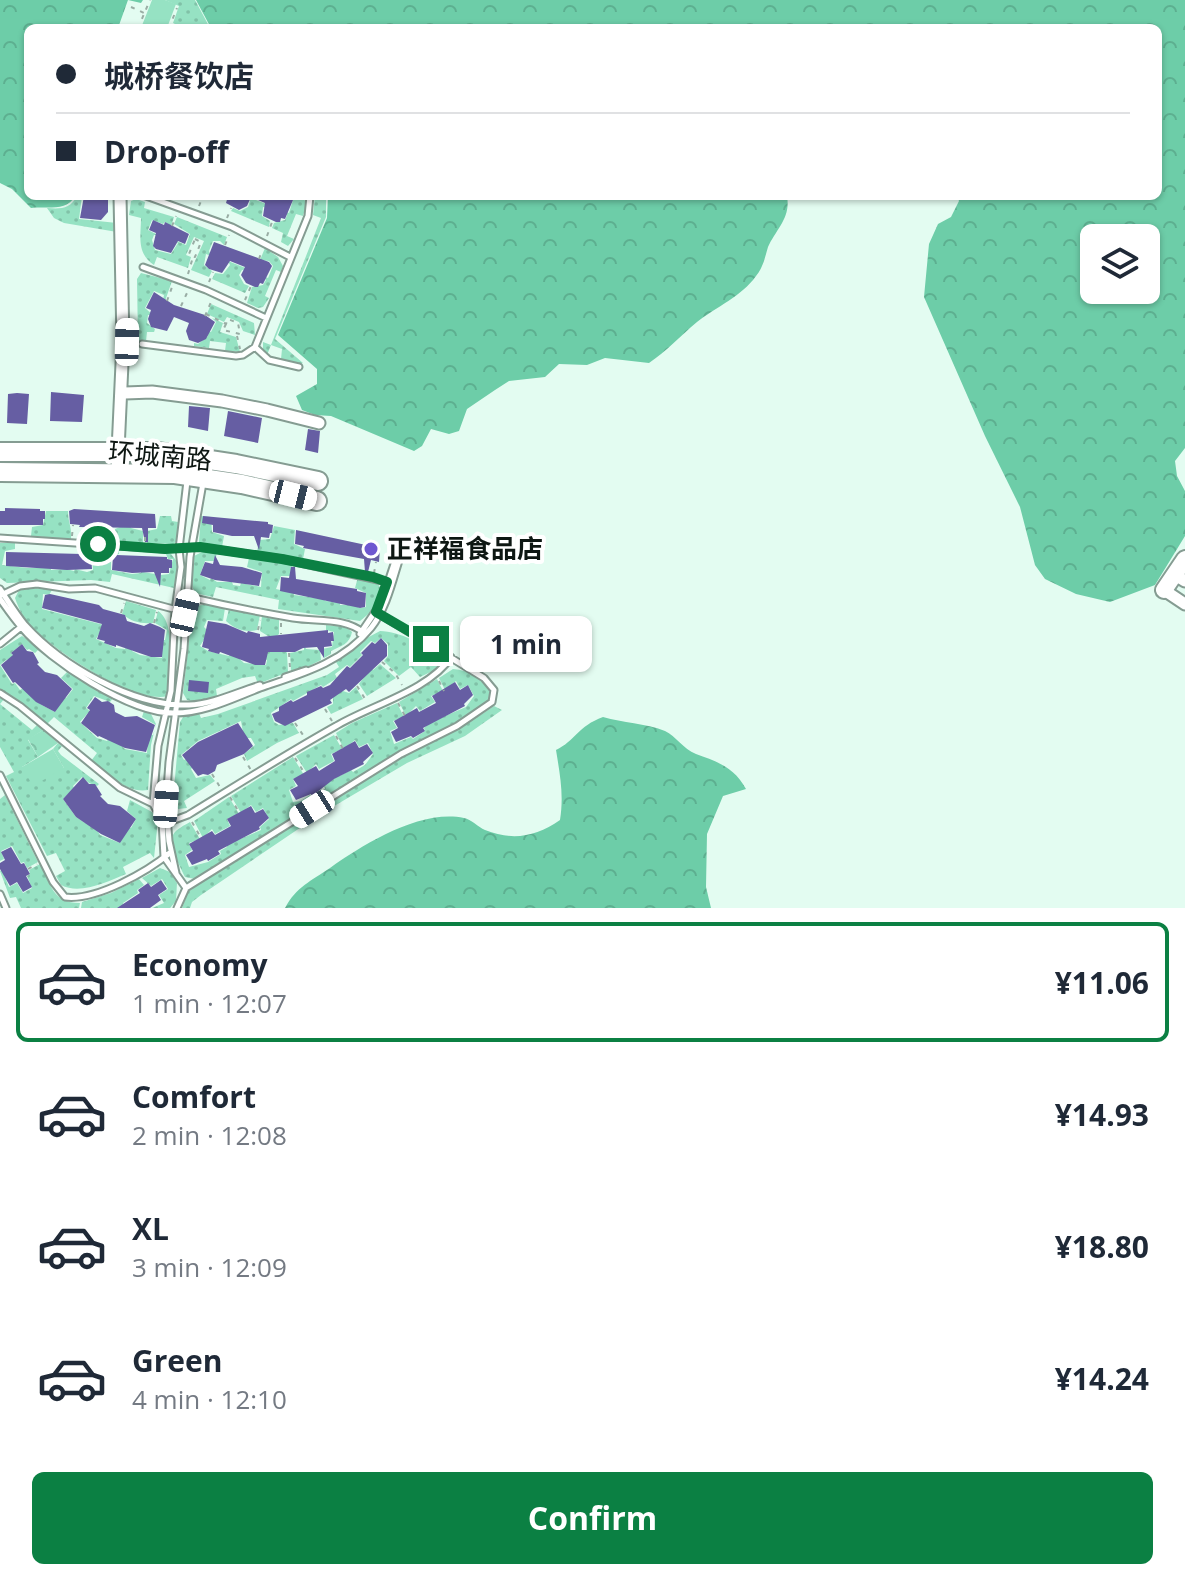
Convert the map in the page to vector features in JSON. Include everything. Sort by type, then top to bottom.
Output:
[{"type":"main road","name":"环城南路","points":[[0,452],[146,451],[227,462],[318,481]]},
{"type":"main road","points":[[145,472],[146,451]]},
{"type":"main road","name":"环城南路","points":[[0,472],[145,472],[196,477],[317,501]]},
{"type":"main road","points":[[1164,590],[1180,578],[1185,559]]},
{"type":"street","points":[[119,472],[123,304],[120,200]]},
{"type":"street","points":[[120,450],[125,393],[126,200]]},
{"type":"street","points":[[125,393],[152,392],[222,401],[319,423]]},
{"type":"street","points":[[1164,590],[1185,604]]},
{"type":"lane","points":[[158,200],[232,227],[290,257]]},
{"type":"lane","points":[[142,344],[243,355],[255,347],[308,216],[310,200]]},
{"type":"lane","points":[[143,267],[215,293],[266,318]]},
{"type":"lane","points":[[255,347],[269,360],[299,367]]},
{"type":"lane","points":[[186,888],[176,873],[171,852],[166,804],[189,597],[196,477]]},
{"type":"lane","points":[[176,873],[164,857],[162,820],[153,804],[158,746],[172,679],[175,610],[181,567],[179,549],[196,477]]},
{"type":"lane","points":[[0,538],[179,549],[192,547],[282,559],[389,582]]},
{"type":"lane","points":[[185,613],[101,589],[69,589],[37,584],[20,586],[1,594],[22,626],[68,668],[131,704],[175,714],[208,707],[332,661],[364,633],[378,614],[404,542]]},
{"type":"lane","points":[[189,597],[280,616],[337,621],[353,625],[364,633]]},
{"type":"lane","points":[[177,908],[186,888],[401,754],[488,706],[494,696],[491,683],[378,614]]},
{"type":"lane","points":[[22,626],[61,657],[91,674],[139,697],[168,704],[210,701],[290,675],[329,659],[364,633]]},
{"type":"lane","points":[[0,644],[22,626]]},
{"type":"lane","points":[[169,822],[188,815],[334,727],[435,675],[451,657]]},
{"type":"lane","points":[[0,693],[13,700],[120,788],[153,804]]},
{"type":"lane","points":[[0,775],[53,882],[65,897],[81,897],[96,892],[138,874],[171,852]]},
{"type":"lane","points":[[0,894],[6,908]]},
{"type":"path","points":[[140,24],[150,0]]},
{"type":"path","points":[[131,7],[144,13]]},
{"type":"path","points":[[171,24],[177,8]]},
{"type":"path","points":[[197,213],[202,200]]},
{"type":"path","points":[[172,226],[180,207]]},
{"type":"path","points":[[225,224],[231,208]]},
{"type":"path","points":[[265,242],[272,222]]},
{"type":"path","points":[[225,245],[232,227]]},
{"type":"path","points":[[181,306],[192,255]]},
{"type":"path","points":[[206,290],[213,272]]},
{"type":"path","points":[[167,301],[175,279]]},
{"type":"path","points":[[243,306],[251,286]]},
{"type":"path","points":[[215,293],[205,315],[226,324]]},
{"type":"path","points":[[241,332],[238,323],[228,319],[223,330],[258,338]]},
{"type":"path","points":[[237,334],[243,355]]},
{"type":"path","points":[[72,542],[73,525]]},
{"type":"path","points":[[373,577],[376,562]]},
{"type":"path","points":[[154,623],[159,605]]},
{"type":"path","points":[[258,630],[262,612]]},
{"type":"path","points":[[280,616],[281,634]]},
{"type":"path","points":[[289,653],[290,675]]},
{"type":"path","points":[[382,662],[395,673],[405,690]]},
{"type":"path","points":[[435,675],[444,691]]},
{"type":"path","points":[[357,686],[372,709]]},
{"type":"path","points":[[395,698],[405,716]]},
{"type":"path","points":[[325,709],[343,749]]},
{"type":"path","points":[[295,723],[307,742]]},
{"type":"path","points":[[292,752],[305,774]]},
{"type":"path","points":[[243,757],[254,775]]},
{"type":"path","points":[[212,774],[240,814]]},
{"type":"path","points":[[188,815],[201,838]]},
{"type":"green space","points":[[0,0],[128,0],[119,24],[24,24],[24,200],[72,200],[62,206],[31,208],[12,189],[0,183]]},
{"type":"green space","points":[[152,0],[176,4],[168,24],[143,24]]},
{"type":"green space","points":[[165,0],[195,0],[208,24],[173,23],[179,6]]},
{"type":"green space","points":[[196,0],[1185,0],[1185,448],[1175,461],[1177,476],[1185,491],[1185,536],[1155,585],[1110,602],[1076,594],[1045,579],[1035,565],[1020,507],[924,297],[929,244],[938,224],[951,217],[959,200],[1162,200],[1162,24],[209,24]]},
{"type":"green space","points":[[74,200],[81,200],[79,219],[117,223],[117,232],[64,223],[54,218],[47,208],[71,204]]},
{"type":"green space","points":[[293,200],[305,200],[303,216],[296,214],[287,236],[294,239],[288,246],[281,242],[283,233],[272,228],[274,223],[285,220],[287,215],[284,211],[289,213]]},
{"type":"green space","points":[[315,200],[326,200],[326,217],[275,339],[303,363],[298,365],[281,359],[282,349],[271,345],[321,218],[313,215]]},
{"type":"green space","points":[[328,200],[788,200],[788,204],[764,262],[750,283],[649,363],[605,358],[587,365],[559,364],[545,377],[509,381],[467,409],[459,431],[449,434],[431,429],[422,446],[414,451],[331,416],[302,410],[296,396],[317,384],[317,369],[278,335],[327,218]]},
{"type":"green space","points":[[131,201],[145,202],[144,208],[174,217],[171,226],[152,220],[148,230],[158,235],[154,235],[152,240],[155,250],[171,254],[178,243],[174,240],[186,245],[190,234],[174,224],[177,217],[227,237],[224,245],[213,241],[209,251],[211,256],[206,254],[204,265],[212,271],[209,277],[191,270],[204,241],[194,237],[186,255],[191,257],[188,268],[157,257],[154,265],[148,260],[141,244],[141,218],[129,215]]},
{"type":"green space","points":[[250,201],[269,205],[268,208],[263,207],[262,216],[270,221],[269,227],[231,211],[233,208],[240,211],[248,207]]},
{"type":"green space","points":[[265,248],[278,257],[283,266],[281,272],[276,270],[265,296],[269,298],[263,307],[258,308],[247,303],[252,287],[263,285],[266,280],[263,276],[268,278],[273,266],[269,261],[260,260]]},
{"type":"green space","points":[[228,261],[248,269],[242,270],[239,275],[249,286],[245,293],[212,279],[215,273],[223,274],[230,265]]},
{"type":"green space","points":[[141,273],[172,281],[165,301],[164,295],[154,291],[145,308],[153,315],[148,315],[147,323],[155,329],[154,332],[147,332],[146,341],[138,342],[137,279]]},
{"type":"green space","points":[[211,304],[254,323],[255,335],[243,331],[239,322],[227,317],[224,322],[207,314]]},
{"type":"green space","points":[[212,318],[223,323],[220,332],[236,337],[240,352],[225,351],[226,343],[210,341],[209,348],[194,346],[194,343],[198,344],[208,336],[206,330],[211,332],[216,322]]},
{"type":"green space","points":[[263,342],[271,345],[267,355],[263,352]]},
{"type":"green space","points":[[46,511],[68,511],[71,539],[31,536],[32,527],[43,525]]},
{"type":"green space","points":[[160,516],[171,516],[172,521],[178,522],[177,541],[173,544],[147,543],[147,531],[157,529]]},
{"type":"green space","points":[[201,516],[211,517],[212,532],[224,536],[222,547],[199,542]]},
{"type":"green space","points":[[130,523],[131,528],[143,531],[143,544],[115,542],[115,529]]},
{"type":"green space","points":[[274,526],[295,530],[294,544],[305,549],[303,559],[257,552],[259,540],[270,539]]},
{"type":"green space","points":[[0,543],[15,543],[15,549],[5,551],[2,565],[51,570],[93,570],[92,556],[81,553],[82,546],[119,549],[119,554],[111,556],[111,570],[132,574],[141,573],[142,567],[143,572],[169,574],[173,559],[168,559],[166,554],[171,554],[178,563],[174,588],[112,574],[110,582],[7,583],[0,578]]},
{"type":"green space","points":[[204,551],[217,553],[215,561],[205,561],[200,575],[217,582],[261,587],[262,572],[247,567],[249,558],[292,565],[291,576],[281,576],[276,589],[294,595],[360,608],[366,607],[366,593],[355,588],[358,577],[377,582],[382,591],[372,611],[360,621],[278,609],[279,600],[216,587],[213,597],[199,594],[192,585],[194,556]]},
{"type":"green space","points":[[19,590],[52,590],[49,595],[43,594],[42,609],[104,625],[96,639],[116,648],[125,649],[127,643],[133,645],[132,651],[140,655],[162,658],[161,640],[165,640],[167,630],[155,623],[158,611],[168,626],[170,638],[168,696],[153,697],[115,684],[75,661],[41,636],[25,619],[15,598]]},
{"type":"green space","points":[[126,601],[156,610],[153,623],[137,622],[122,614]]},
{"type":"green space","points":[[208,604],[225,608],[223,621],[207,620],[204,627],[209,632],[200,646],[229,656],[231,651],[244,663],[266,665],[271,638],[260,631],[262,616],[279,619],[277,636],[287,653],[288,672],[258,684],[255,676],[242,678],[216,689],[217,696],[194,702],[187,700],[183,693],[192,615],[196,606]]},
{"type":"green space","points":[[229,609],[260,615],[257,630],[244,631],[229,624],[226,621]]},
{"type":"green space","points":[[326,625],[346,627],[352,632],[347,642],[324,658],[322,649],[332,647],[334,632],[326,630]]},
{"type":"green space","points":[[380,631],[419,643],[437,659],[437,669],[420,677],[411,667],[399,676],[384,661],[388,656],[388,644],[381,638],[375,643],[371,641],[350,667],[347,665],[335,674],[337,678],[293,701],[291,699],[271,713],[274,722],[279,725],[293,723],[299,733],[247,761],[244,754],[255,745],[251,738],[244,738],[241,721],[198,741],[181,755],[194,766],[191,769],[196,778],[210,775],[215,781],[184,801],[187,808],[178,809],[173,800],[180,722],[185,714],[198,711],[201,718],[218,714],[327,675],[339,667],[336,662]]},
{"type":"green space","points":[[22,636],[40,648],[35,653],[22,644],[11,653],[15,658],[0,665],[0,650]]},
{"type":"green space","points":[[304,644],[306,649],[320,650],[321,660],[291,671],[290,653],[304,650]]},
{"type":"green space","points":[[380,664],[396,678],[367,696],[359,684],[371,668],[373,670]]},
{"type":"green space","points":[[0,665],[12,684],[15,683],[20,690],[26,686],[39,703],[55,712],[62,696],[66,698],[73,689],[61,678],[68,671],[114,697],[110,702],[94,696],[86,708],[92,713],[80,722],[97,738],[107,741],[111,735],[125,749],[147,753],[148,734],[153,735],[155,729],[148,790],[132,789],[117,782],[91,761],[97,753],[54,717],[47,724],[14,697],[0,690]]},
{"type":"green space","points":[[453,669],[479,679],[490,691],[490,699],[454,724],[365,773],[195,879],[185,877],[172,845],[173,835],[178,829],[190,822],[200,839],[189,843],[192,850],[185,855],[189,867],[208,862],[221,854],[226,845],[261,830],[260,827],[269,819],[263,808],[256,812],[251,805],[241,813],[231,796],[293,757],[304,775],[293,779],[296,786],[289,790],[293,802],[310,795],[312,797],[339,775],[365,765],[373,754],[368,743],[359,747],[355,740],[344,749],[336,733],[352,723],[397,703],[404,717],[393,721],[397,728],[390,731],[394,744],[411,737],[413,739],[425,731],[424,728],[431,722],[466,707],[474,696],[468,685],[460,689],[456,681],[445,690],[439,678]]},
{"type":"green space","points":[[437,679],[443,691],[431,696],[435,702],[420,711],[416,706],[406,716],[399,702]]},
{"type":"green space","points":[[356,687],[363,699],[331,714],[327,707],[333,704],[333,694],[340,690],[349,693]]},
{"type":"green space","points":[[0,704],[32,730],[37,725],[43,730],[28,740],[38,757],[22,767],[64,768],[53,749],[58,743],[62,746],[58,751],[61,755],[99,784],[89,783],[82,777],[73,786],[77,792],[63,799],[76,817],[85,823],[90,818],[100,835],[120,843],[127,827],[131,828],[136,819],[127,811],[130,800],[152,812],[158,820],[154,858],[150,853],[123,867],[126,874],[94,886],[76,889],[61,885],[56,876],[65,871],[56,853],[47,856],[6,776],[14,772],[0,747]]},
{"type":"green space","points":[[494,706],[502,710],[465,736],[407,763],[319,815],[201,895],[190,908],[182,908],[188,892],[210,875],[391,762]]},
{"type":"green space","points":[[144,711],[151,714],[156,725],[142,717]]},
{"type":"green space","points":[[603,717],[665,731],[691,752],[731,770],[746,789],[723,796],[707,834],[706,887],[711,908],[285,908],[310,881],[376,839],[411,824],[429,819],[464,818],[485,830],[514,836],[533,834],[551,826],[560,820],[561,811],[556,750]]},
{"type":"green space","points":[[43,730],[58,743],[38,757],[28,739]]},
{"type":"green space","points":[[334,735],[342,749],[331,754],[334,761],[319,769],[316,764],[307,773],[296,756]]},
{"type":"green space","points":[[53,749],[64,768],[33,786],[22,767]]},
{"type":"green space","points":[[5,795],[38,862],[27,868],[12,846],[1,851],[4,859],[0,861],[0,799]]},
{"type":"green space","points":[[229,797],[239,814],[227,819],[230,826],[215,834],[212,829],[203,838],[194,821]]},
{"type":"green space","points":[[40,864],[58,896],[80,903],[79,908],[21,908],[16,897],[10,898],[0,871],[9,887],[17,883],[23,893],[32,888],[27,876],[29,870]]},
{"type":"green space","points":[[160,868],[170,872],[177,883],[176,901],[170,908],[152,908],[164,903],[159,895],[168,889],[162,879],[151,886],[142,878]]},
{"type":"green space","points":[[139,879],[144,885],[123,903],[125,908],[81,908],[82,902],[111,893]]},
{"type":"building","points":[[83,200],[108,200],[108,212],[101,220],[80,218]]},
{"type":"building","points":[[227,200],[250,200],[247,206],[239,210],[226,203]]},
{"type":"building","points":[[258,200],[293,200],[285,219],[281,218],[280,222],[263,216],[265,203]]},
{"type":"building","points":[[153,220],[164,225],[165,222],[189,234],[185,244],[178,241],[171,253],[156,249],[153,246],[156,233],[149,230]]},
{"type":"building","points":[[214,242],[269,262],[272,266],[263,284],[255,287],[246,283],[241,275],[245,267],[230,261],[222,273],[209,269],[205,265]]},
{"type":"building","points":[[154,292],[174,305],[205,315],[215,322],[206,339],[198,343],[189,340],[186,331],[189,323],[174,317],[167,331],[151,327],[148,319],[151,310],[146,308]]},
{"type":"building","points":[[51,392],[84,395],[82,422],[50,421]]},
{"type":"building","points":[[8,394],[29,394],[27,424],[7,423]]},
{"type":"building","points":[[189,406],[210,408],[208,431],[188,427]]},
{"type":"building","points":[[228,411],[262,418],[258,443],[224,436]]},
{"type":"building","points":[[308,429],[320,431],[318,453],[305,450]]},
{"type":"building","points":[[5,508],[45,511],[43,525],[0,525],[0,511],[5,511]]},
{"type":"building","points":[[69,511],[155,514],[156,528],[148,528],[148,542],[145,542],[142,528],[79,527],[70,524]]},
{"type":"building","points":[[203,516],[268,522],[273,525],[272,533],[269,538],[261,537],[259,550],[254,536],[213,532],[213,525],[202,523]]},
{"type":"building","points":[[296,530],[380,548],[379,562],[371,560],[368,572],[365,572],[364,559],[295,544]]},
{"type":"building","points":[[6,552],[82,554],[91,556],[92,569],[6,566]]},
{"type":"building","points":[[215,555],[220,565],[262,573],[259,586],[200,575],[205,562],[213,564]]},
{"type":"building","points":[[113,556],[167,557],[172,560],[172,568],[169,568],[169,573],[161,573],[160,587],[154,572],[112,570]]},
{"type":"building","points":[[291,567],[295,567],[296,579],[366,593],[365,607],[280,591],[281,577],[289,578]]},
{"type":"building","points":[[45,595],[99,605],[125,615],[127,621],[160,627],[165,630],[162,657],[151,657],[104,643],[97,639],[102,624],[42,608]]},
{"type":"building","points":[[208,621],[260,634],[260,637],[328,630],[328,633],[333,632],[334,641],[331,641],[332,646],[324,647],[324,658],[317,647],[303,648],[295,652],[268,652],[265,665],[255,665],[202,647]]},
{"type":"building","points":[[381,638],[387,645],[387,656],[349,692],[346,689],[330,700],[332,703],[285,726],[275,721],[272,714],[279,711],[279,707],[307,695],[307,692],[330,685],[347,666],[350,668],[363,655],[361,653],[372,642],[375,644]]},
{"type":"building","points":[[22,644],[27,651],[33,652],[37,664],[45,672],[57,675],[72,689],[55,712],[36,702],[13,683],[1,665]]},
{"type":"building","points":[[189,680],[209,682],[208,693],[188,691]]},
{"type":"building","points":[[455,682],[460,690],[468,685],[473,695],[465,706],[423,728],[425,731],[413,738],[411,736],[396,742],[391,732],[398,728],[394,721],[417,708],[419,712],[436,703],[432,696]]},
{"type":"building","points":[[95,697],[114,705],[115,712],[125,717],[137,716],[155,725],[146,752],[125,748],[98,737],[81,723]]},
{"type":"building","points":[[238,723],[253,746],[244,754],[217,765],[215,771],[208,775],[198,776],[182,755],[198,742]]},
{"type":"building","points":[[355,741],[359,748],[367,744],[373,753],[364,764],[334,779],[312,796],[296,800],[290,790],[298,786],[293,779],[316,766],[319,771],[335,761],[332,754]]},
{"type":"building","points":[[83,777],[89,784],[95,784],[108,804],[120,806],[136,819],[120,843],[76,817],[63,799]]},
{"type":"building","points":[[251,806],[255,813],[263,809],[269,818],[260,829],[218,851],[220,854],[208,861],[192,865],[186,855],[193,851],[189,844],[212,831],[215,835],[231,826],[227,819]]},
{"type":"building","points":[[11,847],[30,874],[26,876],[32,887],[23,892],[17,882],[10,886],[0,869],[0,863],[5,860],[1,852]]},
{"type":"building","points":[[161,880],[167,889],[158,895],[161,900],[150,908],[117,908],[140,893],[138,890],[148,883],[151,887]]},
{"type":"place","name":"正祥福食品店","points":[[371,549]]},
{"type":"route","points":[[98,544],[165,549],[200,547],[373,577],[387,582],[376,612],[431,644]]}]
